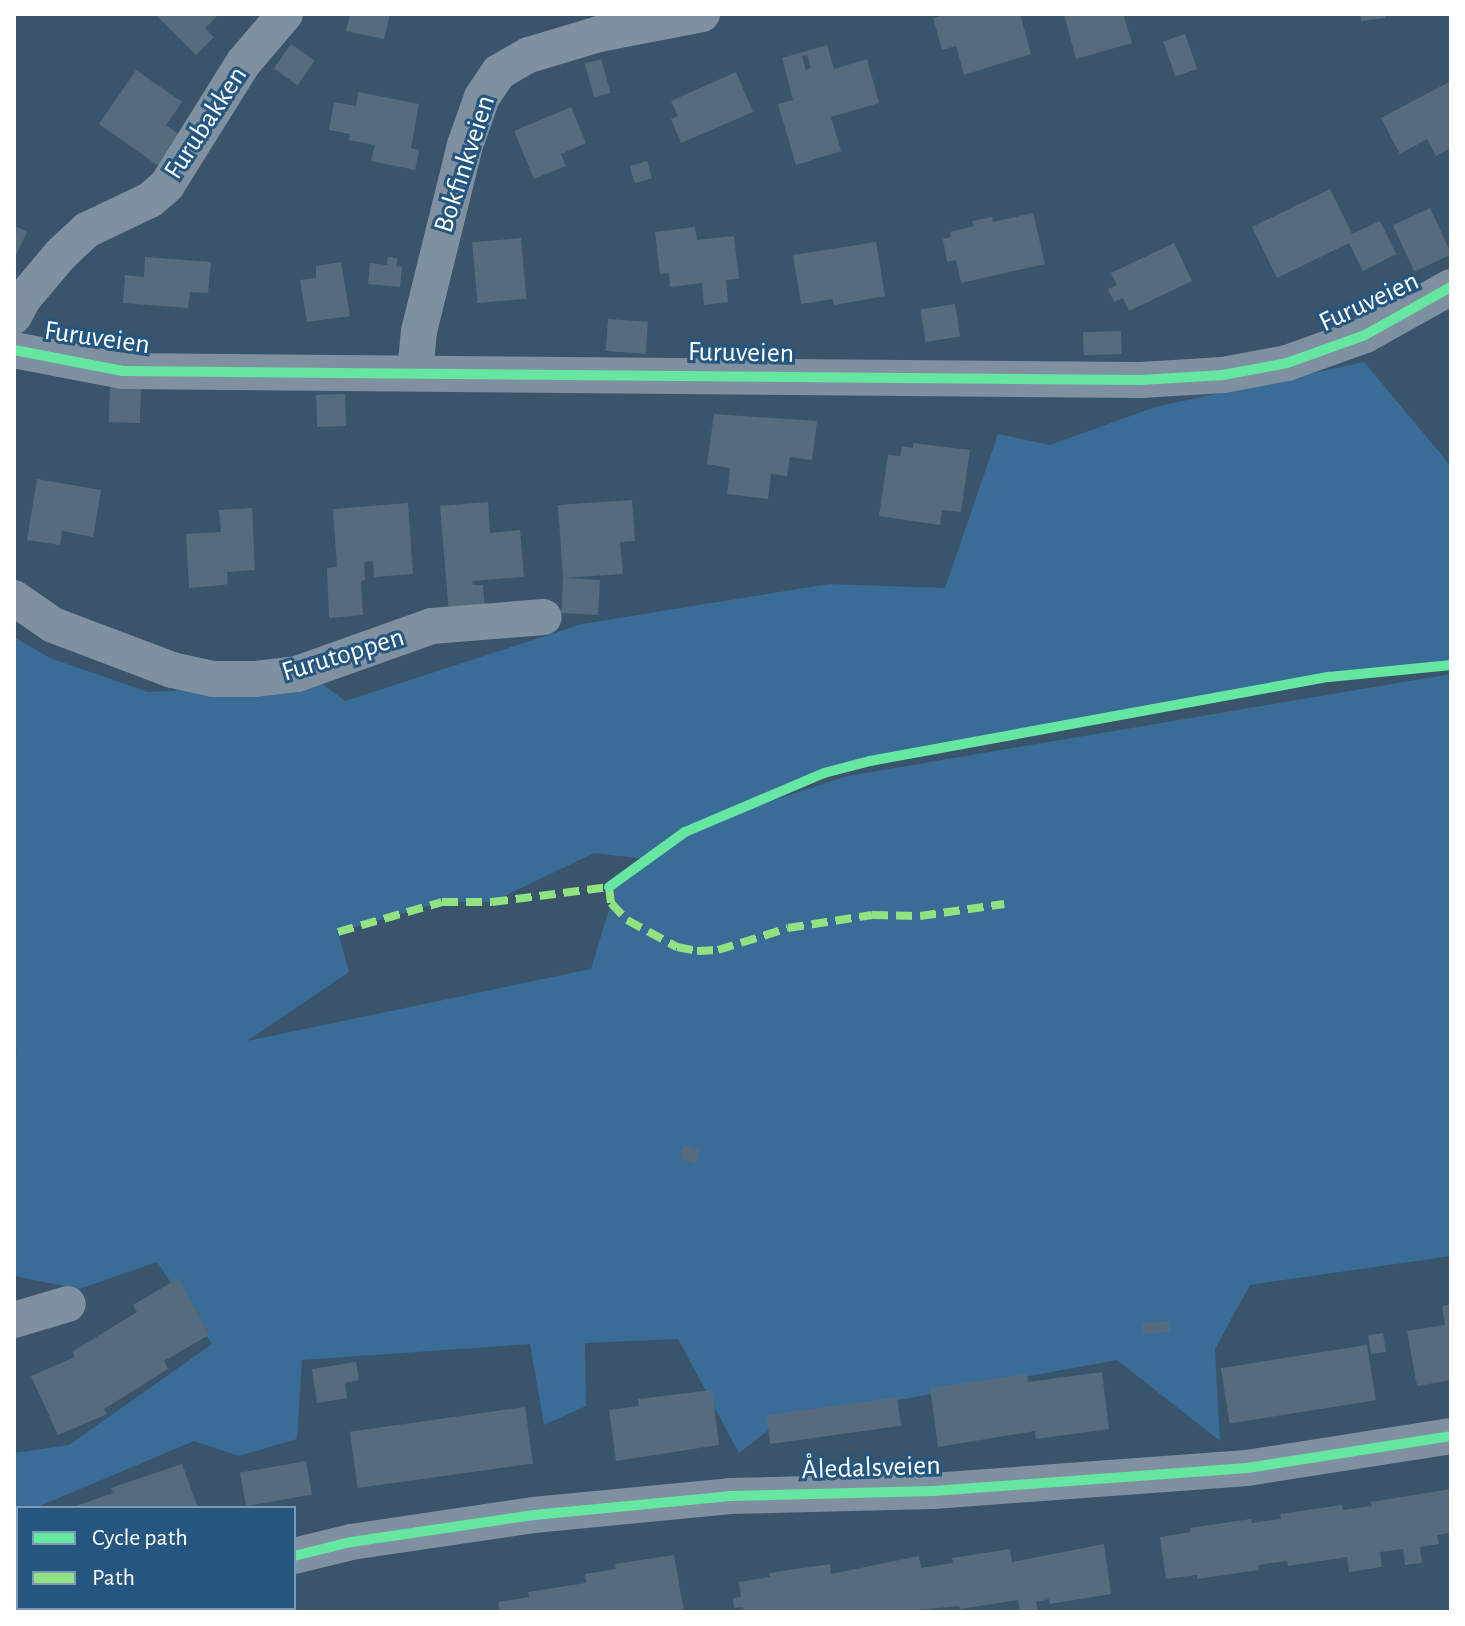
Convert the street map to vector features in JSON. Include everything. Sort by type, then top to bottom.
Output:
[{"type":"street","name":"Furubakken","points":[[14,316],[23,299],[61,254],[87,230],[150,200],[167,185],[244,62],[285,14]]},
{"type":"street","name":"Bokfinkveien","points":[[415,372],[419,331],[465,145],[482,97],[499,72],[529,55],[599,34],[702,14]]},
{"type":"street","name":"Furuveien","points":[[14,350],[123,371],[1141,380],[1223,375],[1287,363],[1365,335],[1451,287]]},
{"type":"street","name":"Furutoppen","points":[[14,598],[53,625],[172,670],[213,679],[255,679],[297,674],[379,659],[432,626],[544,617]]},
{"type":"street","points":[[14,1320],[68,1304]]},
{"type":"street","name":"Åledalsveien","points":[[296,1556],[351,1542],[549,1513],[730,1496],[933,1491],[1247,1468],[1451,1436]]},
{"type":"shaded area","points":[[1364,362],[1451,466],[1451,665],[1329,677],[870,761],[782,788],[704,823],[847,776],[1451,674],[1451,1256],[1250,1285],[1215,1349],[1220,1441],[1117,1360],[779,1422],[739,1453],[678,1339],[585,1343],[586,1406],[544,1425],[530,1344],[302,1360],[297,1439],[239,1456],[194,1441],[40,1506],[16,1506],[14,1514],[14,1453],[69,1445],[212,1344],[157,1262],[79,1289],[14,1276],[14,1056],[17,1050],[14,1049],[14,637],[50,658],[148,692],[321,683],[345,701],[582,624],[829,584],[945,588],[998,434],[1050,445],[1155,407]],"holes":[[[594,853],[645,859],[609,887],[611,903],[591,969],[247,1041],[349,972],[338,932],[442,902],[492,902]]]},
{"type":"building","points":[[155,14],[219,14],[205,28],[214,37],[196,55]]},
{"type":"building","points":[[350,14],[390,14],[384,39],[346,31]]},
{"type":"building","points":[[947,14],[1020,14],[1031,54],[964,75],[956,46],[942,50],[933,18]]},
{"type":"building","points":[[1064,14],[1123,14],[1132,43],[1076,59]]},
{"type":"building","points":[[1360,14],[1385,14],[1385,18],[1361,21]]},
{"type":"building","points":[[1185,34],[1197,69],[1175,76],[1163,41]]},
{"type":"building","points":[[291,44],[315,61],[298,85],[274,69]]},
{"type":"building","points":[[827,45],[834,69],[867,59],[879,103],[831,117],[841,151],[796,165],[778,104],[793,100],[782,58]],"holes":[[[807,55],[811,68],[806,70],[802,56]]]},
{"type":"building","points":[[601,59],[611,93],[594,97],[585,64]]},
{"type":"building","points":[[136,70],[182,102],[166,125],[184,138],[163,169],[99,124]]},
{"type":"building","points":[[736,72],[753,112],[681,143],[671,119],[678,116],[671,101]]},
{"type":"building","points":[[1451,81],[1451,148],[1436,156],[1427,139],[1400,154],[1381,118]]},
{"type":"building","points":[[358,92],[419,104],[411,148],[419,150],[415,170],[371,161],[375,145],[349,140],[350,134],[329,130],[334,102],[356,106]]},
{"type":"building","points":[[571,107],[586,143],[561,154],[566,166],[534,179],[514,131]]},
{"type":"building","points":[[647,161],[652,178],[635,183],[630,166]]},
{"type":"building","points":[[1330,189],[1352,234],[1380,221],[1396,254],[1363,271],[1349,243],[1277,278],[1252,227]]},
{"type":"building","points":[[1430,208],[1451,254],[1414,272],[1393,225]]},
{"type":"building","points":[[1033,213],[1045,264],[961,283],[956,260],[947,262],[943,239],[951,237],[950,232],[974,226],[972,221],[992,217],[993,222]]},
{"type":"building","points":[[14,225],[27,232],[14,259]]},
{"type":"building","points":[[695,227],[697,240],[734,236],[739,279],[726,280],[728,302],[704,305],[702,283],[670,287],[669,273],[660,274],[655,232]]},
{"type":"building","points":[[521,238],[526,299],[478,303],[472,242]]},
{"type":"building","points":[[876,242],[885,296],[834,305],[833,299],[801,304],[793,255]]},
{"type":"building","points":[[1174,243],[1192,281],[1129,311],[1123,298],[1114,302],[1108,289],[1117,285],[1111,273]]},
{"type":"building","points":[[145,257],[211,262],[208,293],[190,292],[188,308],[123,303],[125,275],[144,277]]},
{"type":"building","points":[[388,257],[398,258],[396,266],[402,267],[400,287],[368,284],[370,263],[387,265]]},
{"type":"building","points":[[341,262],[350,316],[307,322],[300,280],[316,278],[316,266]]},
{"type":"building","points":[[955,304],[960,337],[926,342],[920,309]]},
{"type":"building","points":[[608,319],[648,322],[646,354],[606,351]]},
{"type":"building","points":[[1121,331],[1122,354],[1084,355],[1083,332]]},
{"type":"building","points":[[110,387],[141,388],[140,423],[109,422]]},
{"type":"building","points":[[345,394],[346,426],[317,427],[316,395]]},
{"type":"building","points":[[714,414],[817,421],[812,460],[790,457],[787,476],[771,474],[768,499],[727,494],[730,468],[707,464]]},
{"type":"building","points":[[913,443],[970,450],[961,512],[942,510],[940,525],[879,516],[888,455],[900,456],[902,446],[913,448]]},
{"type":"building","points":[[37,479],[101,490],[93,537],[62,531],[60,545],[27,540]]},
{"type":"building","points":[[632,500],[635,541],[620,542],[623,574],[563,578],[558,505]]},
{"type":"building","points":[[488,502],[490,533],[520,530],[524,577],[472,581],[473,585],[483,585],[485,610],[449,613],[440,506]]},
{"type":"building","points":[[408,503],[413,574],[374,577],[373,561],[364,562],[365,580],[361,581],[363,615],[329,618],[327,568],[337,567],[333,509]]},
{"type":"building","points":[[252,508],[255,570],[227,572],[228,583],[224,585],[189,588],[186,534],[221,532],[219,510]]},
{"type":"building","points":[[563,578],[600,580],[598,615],[561,613]]},
{"type":"building","points":[[684,1145],[700,1150],[696,1164],[680,1159]]},
{"type":"building","points":[[179,1278],[209,1335],[164,1361],[168,1369],[104,1409],[107,1414],[58,1435],[31,1376],[75,1357],[72,1352],[137,1312],[133,1305]]},
{"type":"building","points":[[1451,1304],[1451,1380],[1417,1386],[1407,1331],[1445,1325],[1442,1306]]},
{"type":"building","points":[[1169,1321],[1170,1332],[1143,1334],[1142,1323]]},
{"type":"building","points":[[1383,1333],[1386,1352],[1371,1354],[1368,1335]]},
{"type":"building","points":[[1367,1345],[1376,1400],[1230,1423],[1221,1368]]},
{"type":"building","points":[[356,1362],[359,1380],[345,1383],[347,1398],[317,1403],[312,1369]]},
{"type":"building","points":[[1102,1372],[1109,1429],[1036,1439],[1035,1431],[938,1447],[930,1388],[1027,1374],[1028,1382]]},
{"type":"building","points":[[712,1390],[719,1445],[616,1461],[609,1410],[639,1406],[638,1399]]},
{"type":"building","points":[[897,1397],[901,1426],[770,1444],[766,1415]]},
{"type":"building","points":[[525,1407],[533,1463],[358,1488],[350,1432]]},
{"type":"building","points":[[306,1461],[312,1494],[246,1506],[240,1473]]},
{"type":"building","points":[[182,1464],[197,1506],[76,1506],[113,1493],[111,1488]]},
{"type":"building","points":[[1451,1489],[1451,1533],[1437,1535],[1439,1544],[1420,1547],[1422,1563],[1405,1565],[1403,1549],[1380,1552],[1382,1567],[1349,1572],[1347,1557],[1288,1566],[1287,1561],[1258,1565],[1259,1570],[1197,1579],[1197,1575],[1166,1579],[1160,1537],[1191,1532],[1190,1528],[1251,1519],[1252,1523],[1281,1519],[1280,1514],[1342,1505],[1343,1510],[1372,1506],[1371,1502]]},
{"type":"building","points":[[1104,1544],[1111,1594],[1050,1604],[1049,1599],[1036,1602],[1038,1612],[1020,1612],[1018,1600],[960,1609],[959,1606],[897,1612],[744,1612],[743,1607],[734,1608],[733,1598],[741,1597],[739,1582],[770,1577],[769,1573],[830,1564],[831,1574],[919,1556],[921,1568],[953,1563],[952,1558],[1010,1549],[1012,1562]]},
{"type":"building","points":[[674,1555],[684,1612],[500,1612],[498,1602],[529,1597],[528,1592],[586,1583],[585,1574],[616,1569],[615,1564]]},
{"type":"marked path","points":[[338,932],[442,902],[492,902],[609,887],[611,903],[627,920],[677,947],[697,951],[718,950],[788,928],[872,915],[920,916],[1004,904]]},
{"type":"cycle path","points":[[14,350],[123,371],[1141,380],[1223,375],[1287,363],[1365,335],[1451,287]]},
{"type":"cycle path","points":[[609,887],[685,832],[824,773],[870,761],[1329,677],[1451,665]]},
{"type":"cycle path","points":[[296,1556],[351,1542],[534,1515],[730,1496],[933,1491],[1247,1468],[1451,1436]]}]
